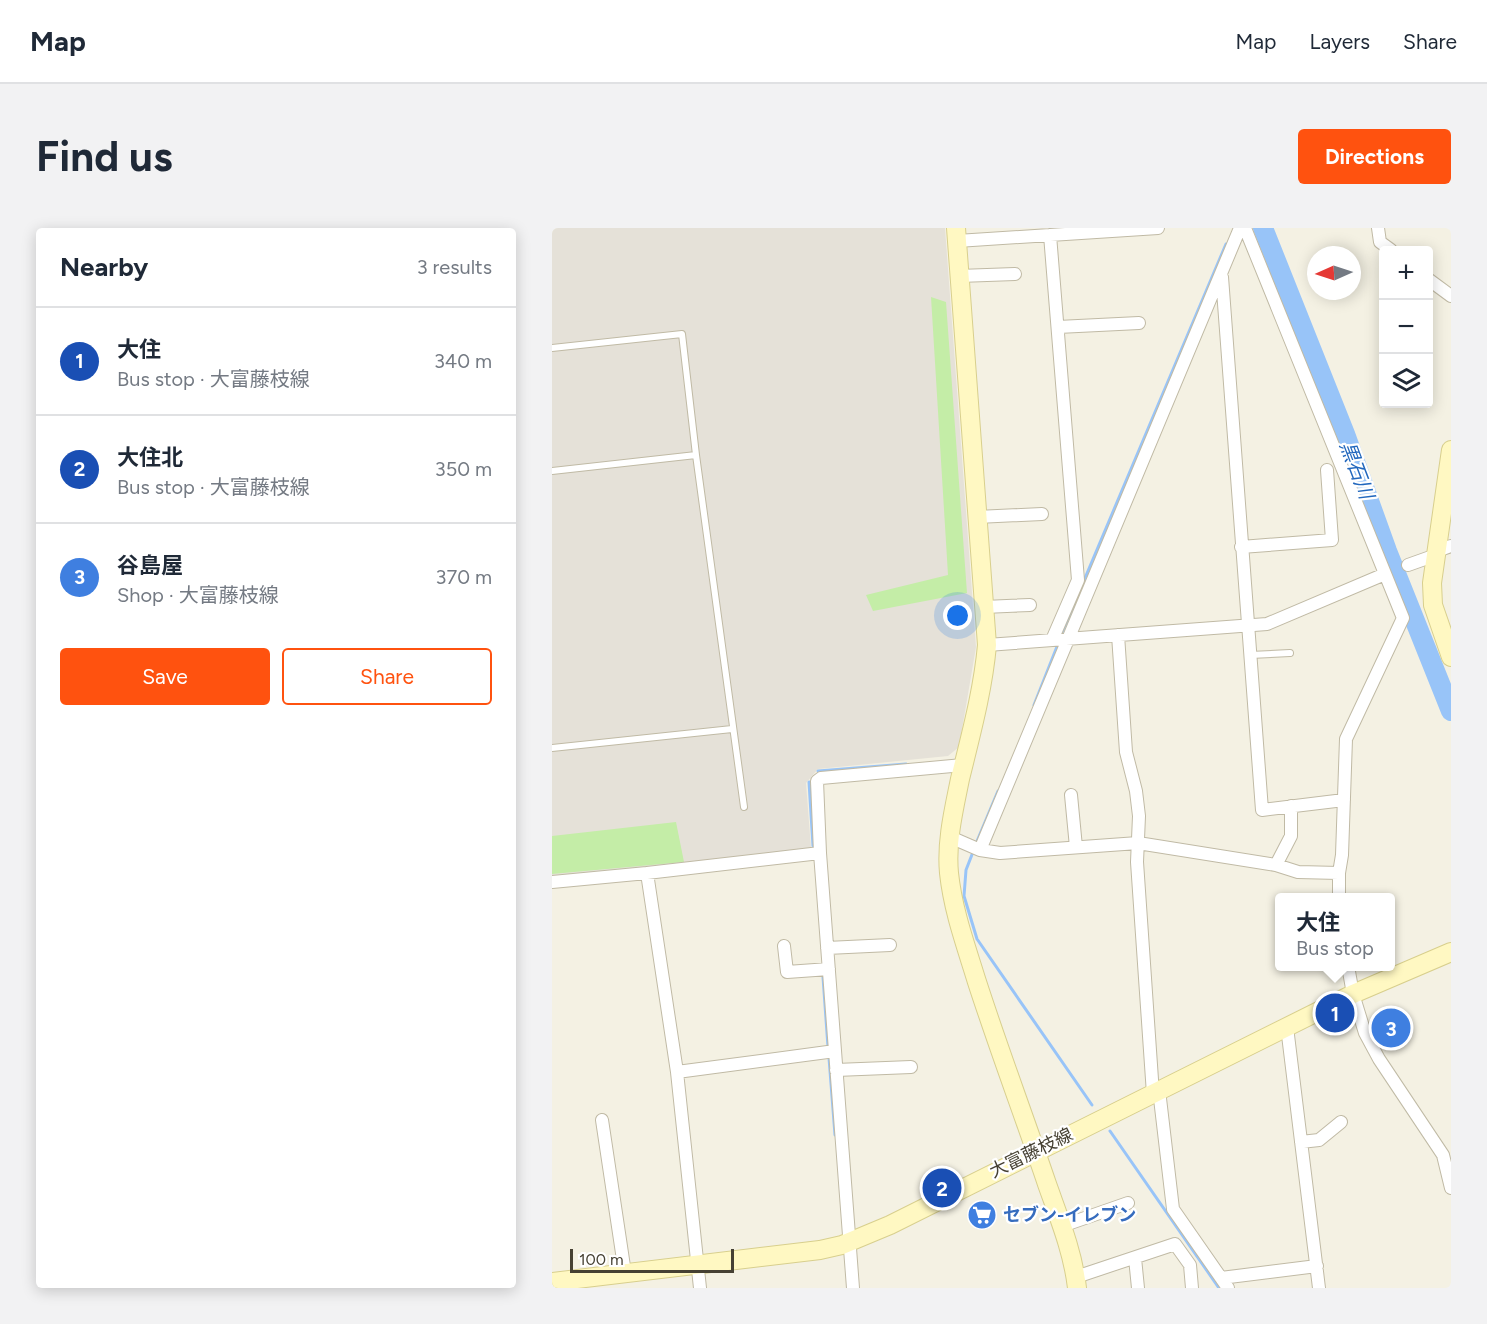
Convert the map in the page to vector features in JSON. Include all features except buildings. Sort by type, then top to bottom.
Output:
[{"type":"street","points":[[1158,228],[1050,235],[1033,232],[956,235],[987,645],[985,673],[954,806],[949,869],[956,914],[993,1034],[1062,1226],[1076,1283],[1175,1244],[1190,1265],[1192,1288]]},
{"type":"street","points":[[976,848],[1061,640],[1240,228]]},
{"type":"street","points":[[1245,228],[1403,618],[1346,739],[1339,893]]},
{"type":"street","points":[[1378,228],[1380,242],[1386,246]]},
{"type":"street","points":[[1050,235],[1078,580],[1061,640]]},
{"type":"street","points":[[1221,273],[1262,810],[1344,800]]},
{"type":"street","points":[[959,276],[1015,274]]},
{"type":"street","points":[[1433,283],[1451,296]]},
{"type":"street","points":[[1058,327],[1139,323]]},
{"type":"street","points":[[1451,450],[1441,551],[1432,583],[1433,605],[1451,657]]},
{"type":"street","points":[[1241,547],[1332,540],[1327,470]]},
{"type":"street","points":[[977,517],[1042,514]]},
{"type":"street","points":[[1408,565],[1441,551]]},
{"type":"street","points":[[987,645],[1267,624],[1385,574]]},
{"type":"street","points":[[984,607],[1030,605]]},
{"type":"street","points":[[1118,635],[1126,752],[1136,791],[1139,816],[1137,862],[1156,1092],[1173,1209],[1225,1283],[1317,1266]]},
{"type":"street","points":[[853,1288],[820,853],[817,781],[821,778],[963,765]]},
{"type":"street","points":[[1071,795],[1076,847]]},
{"type":"street","points":[[1276,866],[1291,836],[1291,806]]},
{"type":"street","points":[[950,837],[976,848],[1000,853],[1138,843],[1276,866],[1298,872],[1339,873]]},
{"type":"street","points":[[552,882],[820,853]]},
{"type":"street","points":[[647,873],[677,1072],[700,1288]]},
{"type":"street","points":[[827,948],[890,945]]},
{"type":"street","points":[[784,946],[787,972],[829,969]]},
{"type":"street","name":"大富藤枝線","points":[[552,1282],[588,1283],[625,1273],[799,1254],[849,1242],[890,1225],[1353,994],[1451,952]]},
{"type":"street","points":[[1349,971],[1353,994],[1365,1033],[1443,1155],[1451,1188]]},
{"type":"street","points":[[1287,1026],[1319,1288]]},
{"type":"street","points":[[677,1072],[835,1051]]},
{"type":"street","points":[[836,1070],[911,1067]]},
{"type":"street","points":[[602,1120],[625,1273]]},
{"type":"street","points":[[1301,1142],[1319,1140],[1341,1122]]},
{"type":"street","points":[[1062,1226],[1128,1203]]},
{"type":"street","points":[[1135,1258],[1138,1288]]},
{"type":"lane","points":[[552,348],[682,334],[696,455],[744,807]]},
{"type":"lane","points":[[552,471],[696,455]]},
{"type":"lane","points":[[1249,656],[1290,653]]},
{"type":"lane","points":[[552,748],[732,729]]},
{"type":"shaded area","points":[[552,228],[945,228],[976,647],[959,747],[948,756],[818,769],[806,783],[811,848],[552,880]]},
{"type":"green space","points":[[931,297],[946,302],[967,593],[873,611],[866,595],[948,575]]},
{"type":"green space","points":[[676,822],[684,862],[552,874],[552,836]]},
{"type":"waterway","name":"黒石川","points":[[1263,228],[1451,711]]},
{"type":"waterway","points":[[1061,635],[1226,244]]},
{"type":"waterway","points":[[1034,705],[1058,644]]},
{"type":"waterway","points":[[818,771],[906,764]]},
{"type":"waterway","points":[[809,782],[813,846]]},
{"type":"waterway","points":[[975,846],[998,791]]},
{"type":"waterway","points":[[973,852],[966,870],[964,896],[977,939],[1092,1105]]},
{"type":"waterway","points":[[823,977],[828,1047]]},
{"type":"waterway","points":[[829,1058],[835,1135]]},
{"type":"waterway","points":[[1110,1131],[1219,1288]]},
{"type":"place","name":"大住","points":[[1335,1013]]},
{"type":"place","name":"谷島屋","points":[[1391,1028]]},
{"type":"place","name":"大住北","points":[[942,1188]]},
{"type":"place","name":"セブン-イレブン","points":[[982,1215]]}]
